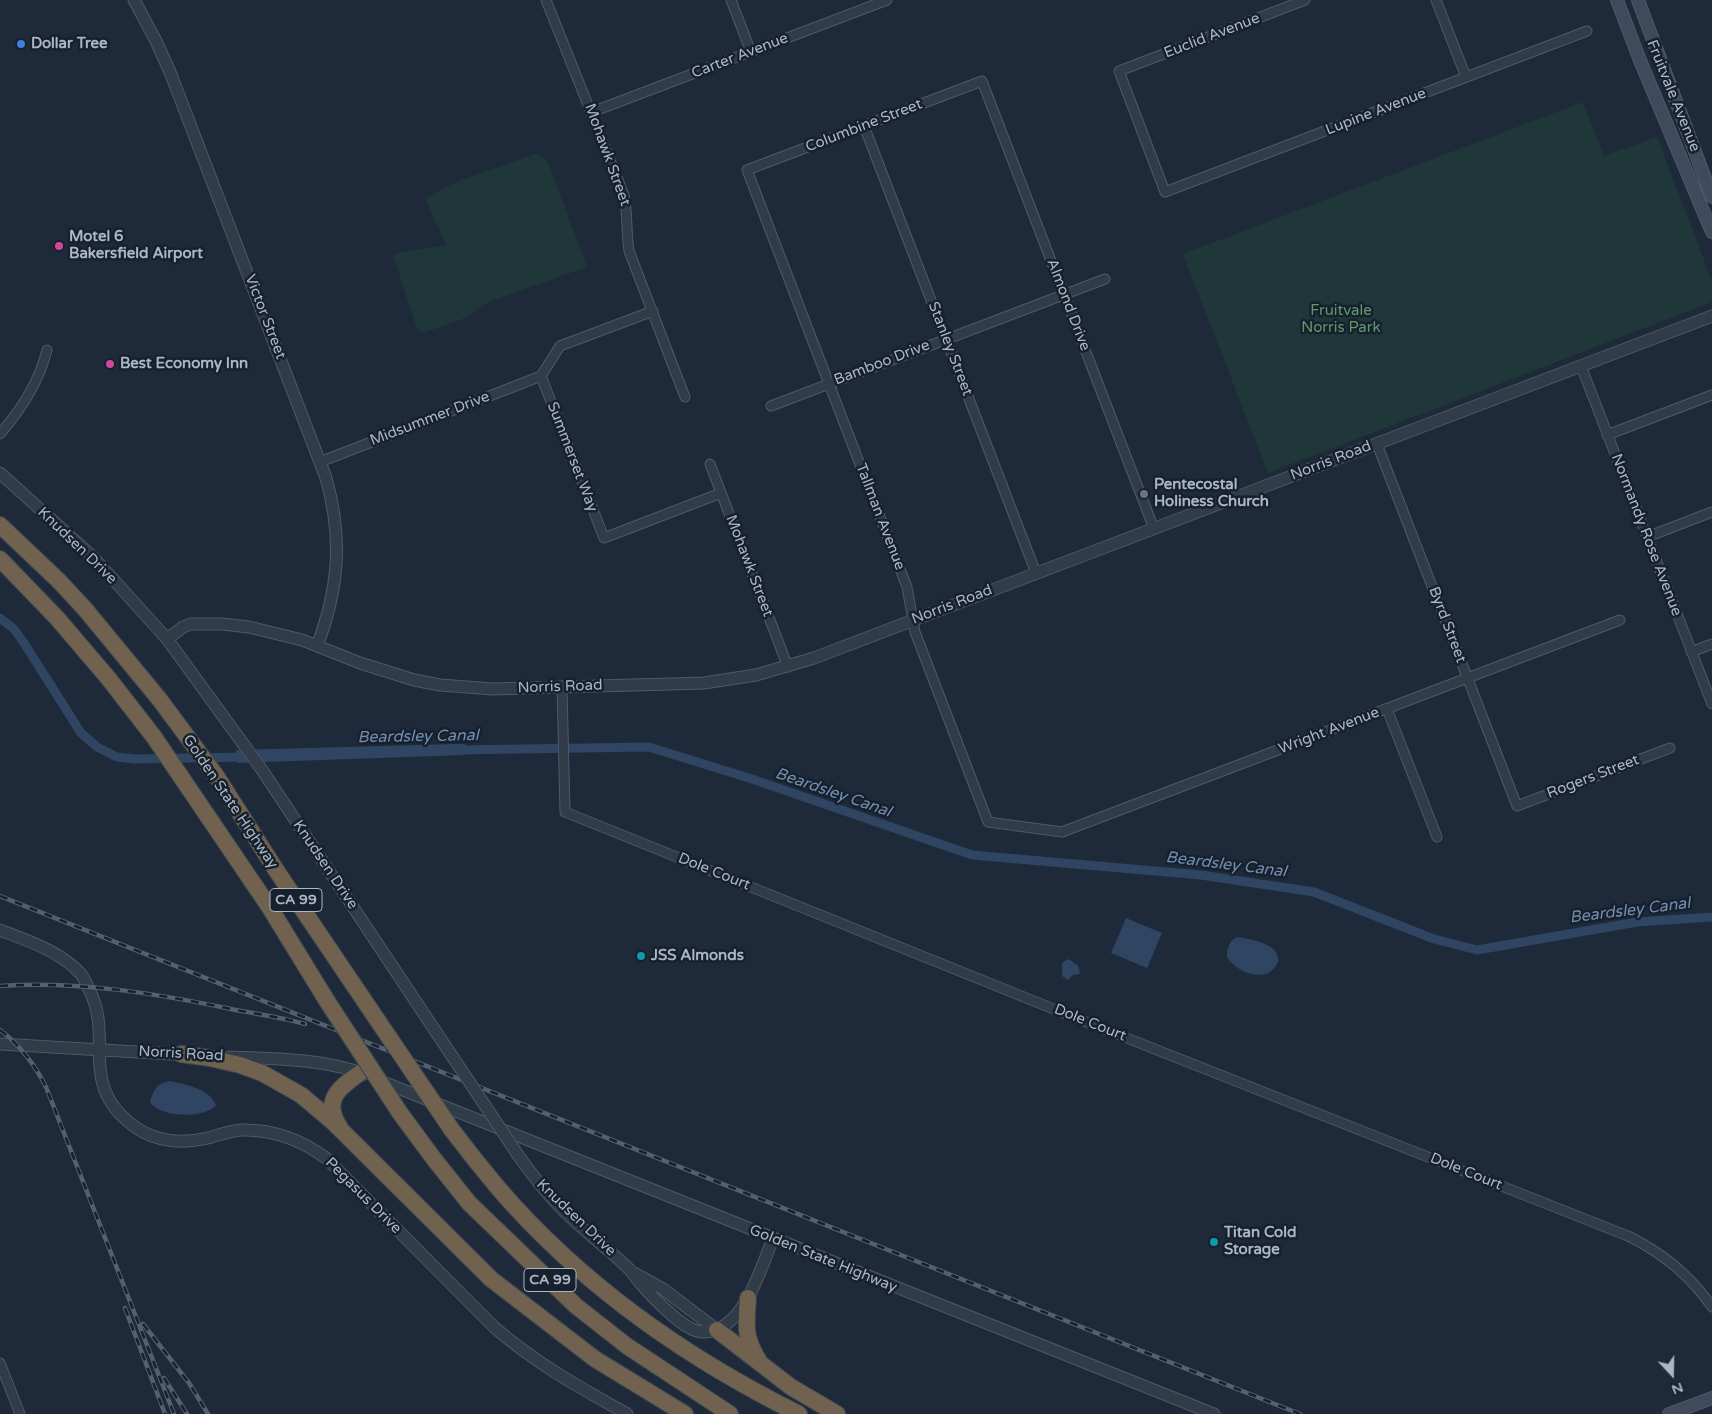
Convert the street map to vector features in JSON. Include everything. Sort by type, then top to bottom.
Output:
[{"type":"highway","name":"Golden State Highway","points":[[0,525],[59,581],[85,609],[149,686],[217,777],[276,870],[452,1130],[500,1190],[539,1232],[617,1301],[677,1345],[753,1391],[799,1414]]},
{"type":"highway","name":"Golden State Highway","points":[[0,559],[57,618],[109,679],[154,737],[180,778],[270,908],[327,1001],[400,1113],[469,1203],[576,1306],[627,1346],[730,1414]]},
{"type":"highway","points":[[181,1054],[221,1060],[262,1073],[301,1095],[317,1107],[341,1130],[491,1278],[595,1359],[685,1414]]},
{"type":"highway","points":[[341,1130],[333,1117],[333,1101],[341,1086],[360,1073]]},
{"type":"highway","points":[[748,1298],[746,1332],[762,1365]]},
{"type":"highway","points":[[717,1330],[806,1397],[838,1414]]},
{"type":"main road","name":"Fruitvale Avenue","points":[[1617,0],[1712,232]]},
{"type":"main road","name":"Fruitvale Avenue","points":[[1638,0],[1712,197]]},
{"type":"main road","points":[[1658,104],[1675,98]]},
{"type":"main road","points":[[1669,1414],[1712,1398]]},
{"type":"street","name":"Victor Street","points":[[134,0],[170,72],[332,497],[336,517],[338,560],[336,580],[326,623],[317,646]]},
{"type":"street","name":"Mohawk Street","points":[[546,0],[624,195],[629,251],[684,396]]},
{"type":"street","points":[[731,0],[751,52]]},
{"type":"street","name":"Carter Avenue","points":[[592,112],[887,0]]},
{"type":"street","name":"Euclid Avenue","points":[[1165,192],[1118,71],[1305,0]]},
{"type":"street","points":[[1436,0],[1466,77]]},
{"type":"street","name":"Lupine Avenue","points":[[1165,192],[1587,31]]},
{"type":"street","name":"Columbine Street","points":[[747,170],[982,81]]},
{"type":"street","name":"Almond Drive","points":[[982,81],[1154,529]]},
{"type":"street","name":"Stanley Street","points":[[864,126],[1036,573]]},
{"type":"street","name":"Tallman Avenue","points":[[747,170],[907,587],[912,621],[988,822],[1035,829]]},
{"type":"street","name":"Bamboo Drive","points":[[771,406],[1105,279]]},
{"type":"street","points":[[541,376],[560,346],[653,311]]},
{"type":"street","name":"Norris Road","points":[[167,639],[183,627],[192,624],[222,624],[249,627],[276,632],[388,673],[440,685],[493,689],[704,683],[756,675],[788,667],[912,621],[1712,316]]},
{"type":"street","points":[[0,434],[26,399],[38,377],[47,350]]},
{"type":"street","name":"Normandy Rose Avenue","points":[[1581,366],[1712,704]]},
{"type":"street","name":"Midsummer Drive","points":[[320,462],[541,376]]},
{"type":"street","name":"Summerset Way","points":[[541,376],[604,538],[721,493]]},
{"type":"street","points":[[1608,435],[1712,395]]},
{"type":"street","name":"Byrd Street","points":[[1378,444],[1516,806]]},
{"type":"street","name":"Mohawk Street","points":[[710,464],[788,667]]},
{"type":"street","name":"Knudsen Drive","points":[[0,472],[93,557],[167,639],[244,743],[518,1156],[564,1210],[632,1271],[642,1286],[680,1322],[699,1332],[717,1330]]},
{"type":"street","points":[[1647,537],[1712,512]]},
{"type":"street","name":"Wright Avenue","points":[[1035,829],[1062,832],[1620,620]]},
{"type":"street","points":[[1691,652],[1712,644]]},
{"type":"street","name":"Dole Court","points":[[562,687],[565,812],[1066,1014],[1628,1236],[1661,1254],[1676,1266],[1696,1286],[1712,1307]]},
{"type":"street","points":[[1387,709],[1436,837]]},
{"type":"street","name":"Rogers Street","points":[[1516,806],[1670,748]]},
{"type":"street","name":"Pegasus Drive","points":[[0,930],[44,947],[62,958],[81,974],[94,1002],[99,1030],[100,1069],[107,1096],[117,1112],[137,1128],[161,1139],[184,1142],[240,1130],[271,1132],[284,1135],[313,1148],[326,1158],[495,1328],[515,1345],[558,1376],[628,1414]]},
{"type":"street","name":"Norris Road","points":[[0,1044],[310,1061],[360,1073]]},
{"type":"street","name":"Golden State Highway","points":[[360,1073],[1214,1414]]},
{"type":"street","points":[[717,1330],[734,1318],[748,1298],[773,1239]]},
{"type":"street","name":"Knudsen Drive","points":[[632,1271],[663,1289],[717,1330]]},
{"type":"street","points":[[0,1363],[20,1414]]},
{"type":"green space","name":"Fruitvale Norris Park","points":[[1583,102],[1604,156],[1657,137],[1712,281],[1712,302],[1268,473],[1183,254]]},
{"type":"green space","points":[[535,154],[540,155],[548,162],[587,267],[488,302],[468,317],[423,333],[417,329],[393,255],[446,245],[425,198],[459,181]]},
{"type":"water","points":[[465,744],[465,755],[237,763],[236,750]]},
{"type":"water","points":[[1126,918],[1162,933],[1147,968],[1111,953]]},
{"type":"water","points":[[1237,937],[1263,943],[1274,950],[1278,961],[1272,971],[1263,975],[1257,975],[1245,972],[1234,965],[1227,957],[1227,954],[1230,943]]},
{"type":"water","points":[[1069,959],[1078,966],[1080,972],[1068,980],[1062,976],[1062,966],[1063,962]]},
{"type":"water","points":[[170,1081],[203,1091],[213,1099],[216,1105],[211,1110],[203,1113],[183,1115],[172,1114],[155,1107],[150,1102],[154,1091],[162,1083]]},
{"type":"waterway","name":"Beardsley Canal","points":[[0,618],[14,629],[81,733],[97,747],[117,757],[135,759],[247,757]]},
{"type":"waterway","name":"Beardsley Canal","points":[[455,750],[649,747],[752,779],[972,855],[1201,875],[1314,892],[1434,939],[1477,950],[1637,922],[1712,917]]},
{"type":"railway","points":[[0,896],[1300,1414]]},
{"type":"railway","points":[[0,986],[58,985],[145,993],[278,1017],[305,1024]]},
{"type":"railway","points":[[0,1030],[26,1056],[46,1087],[174,1414]]},
{"type":"railway","points":[[125,1308],[165,1414]]},
{"type":"railway","points":[[143,1324],[189,1383],[208,1414]]},
{"type":"railway","points":[[164,1378],[187,1414]]},
{"type":"place","name":"Dollar Tree","points":[[21,44]]},
{"type":"place","name":"Motel 6 Bakersfield Airport","points":[[59,246]]},
{"type":"place","name":"Best Economy Inn","points":[[110,364]]},
{"type":"place","name":"Pentecostal Holiness Church","points":[[1144,494]]},
{"type":"place","name":"JSS Almonds","points":[[641,956]]},
{"type":"place","name":"Titan Cold Storage","points":[[1214,1242]]}]
